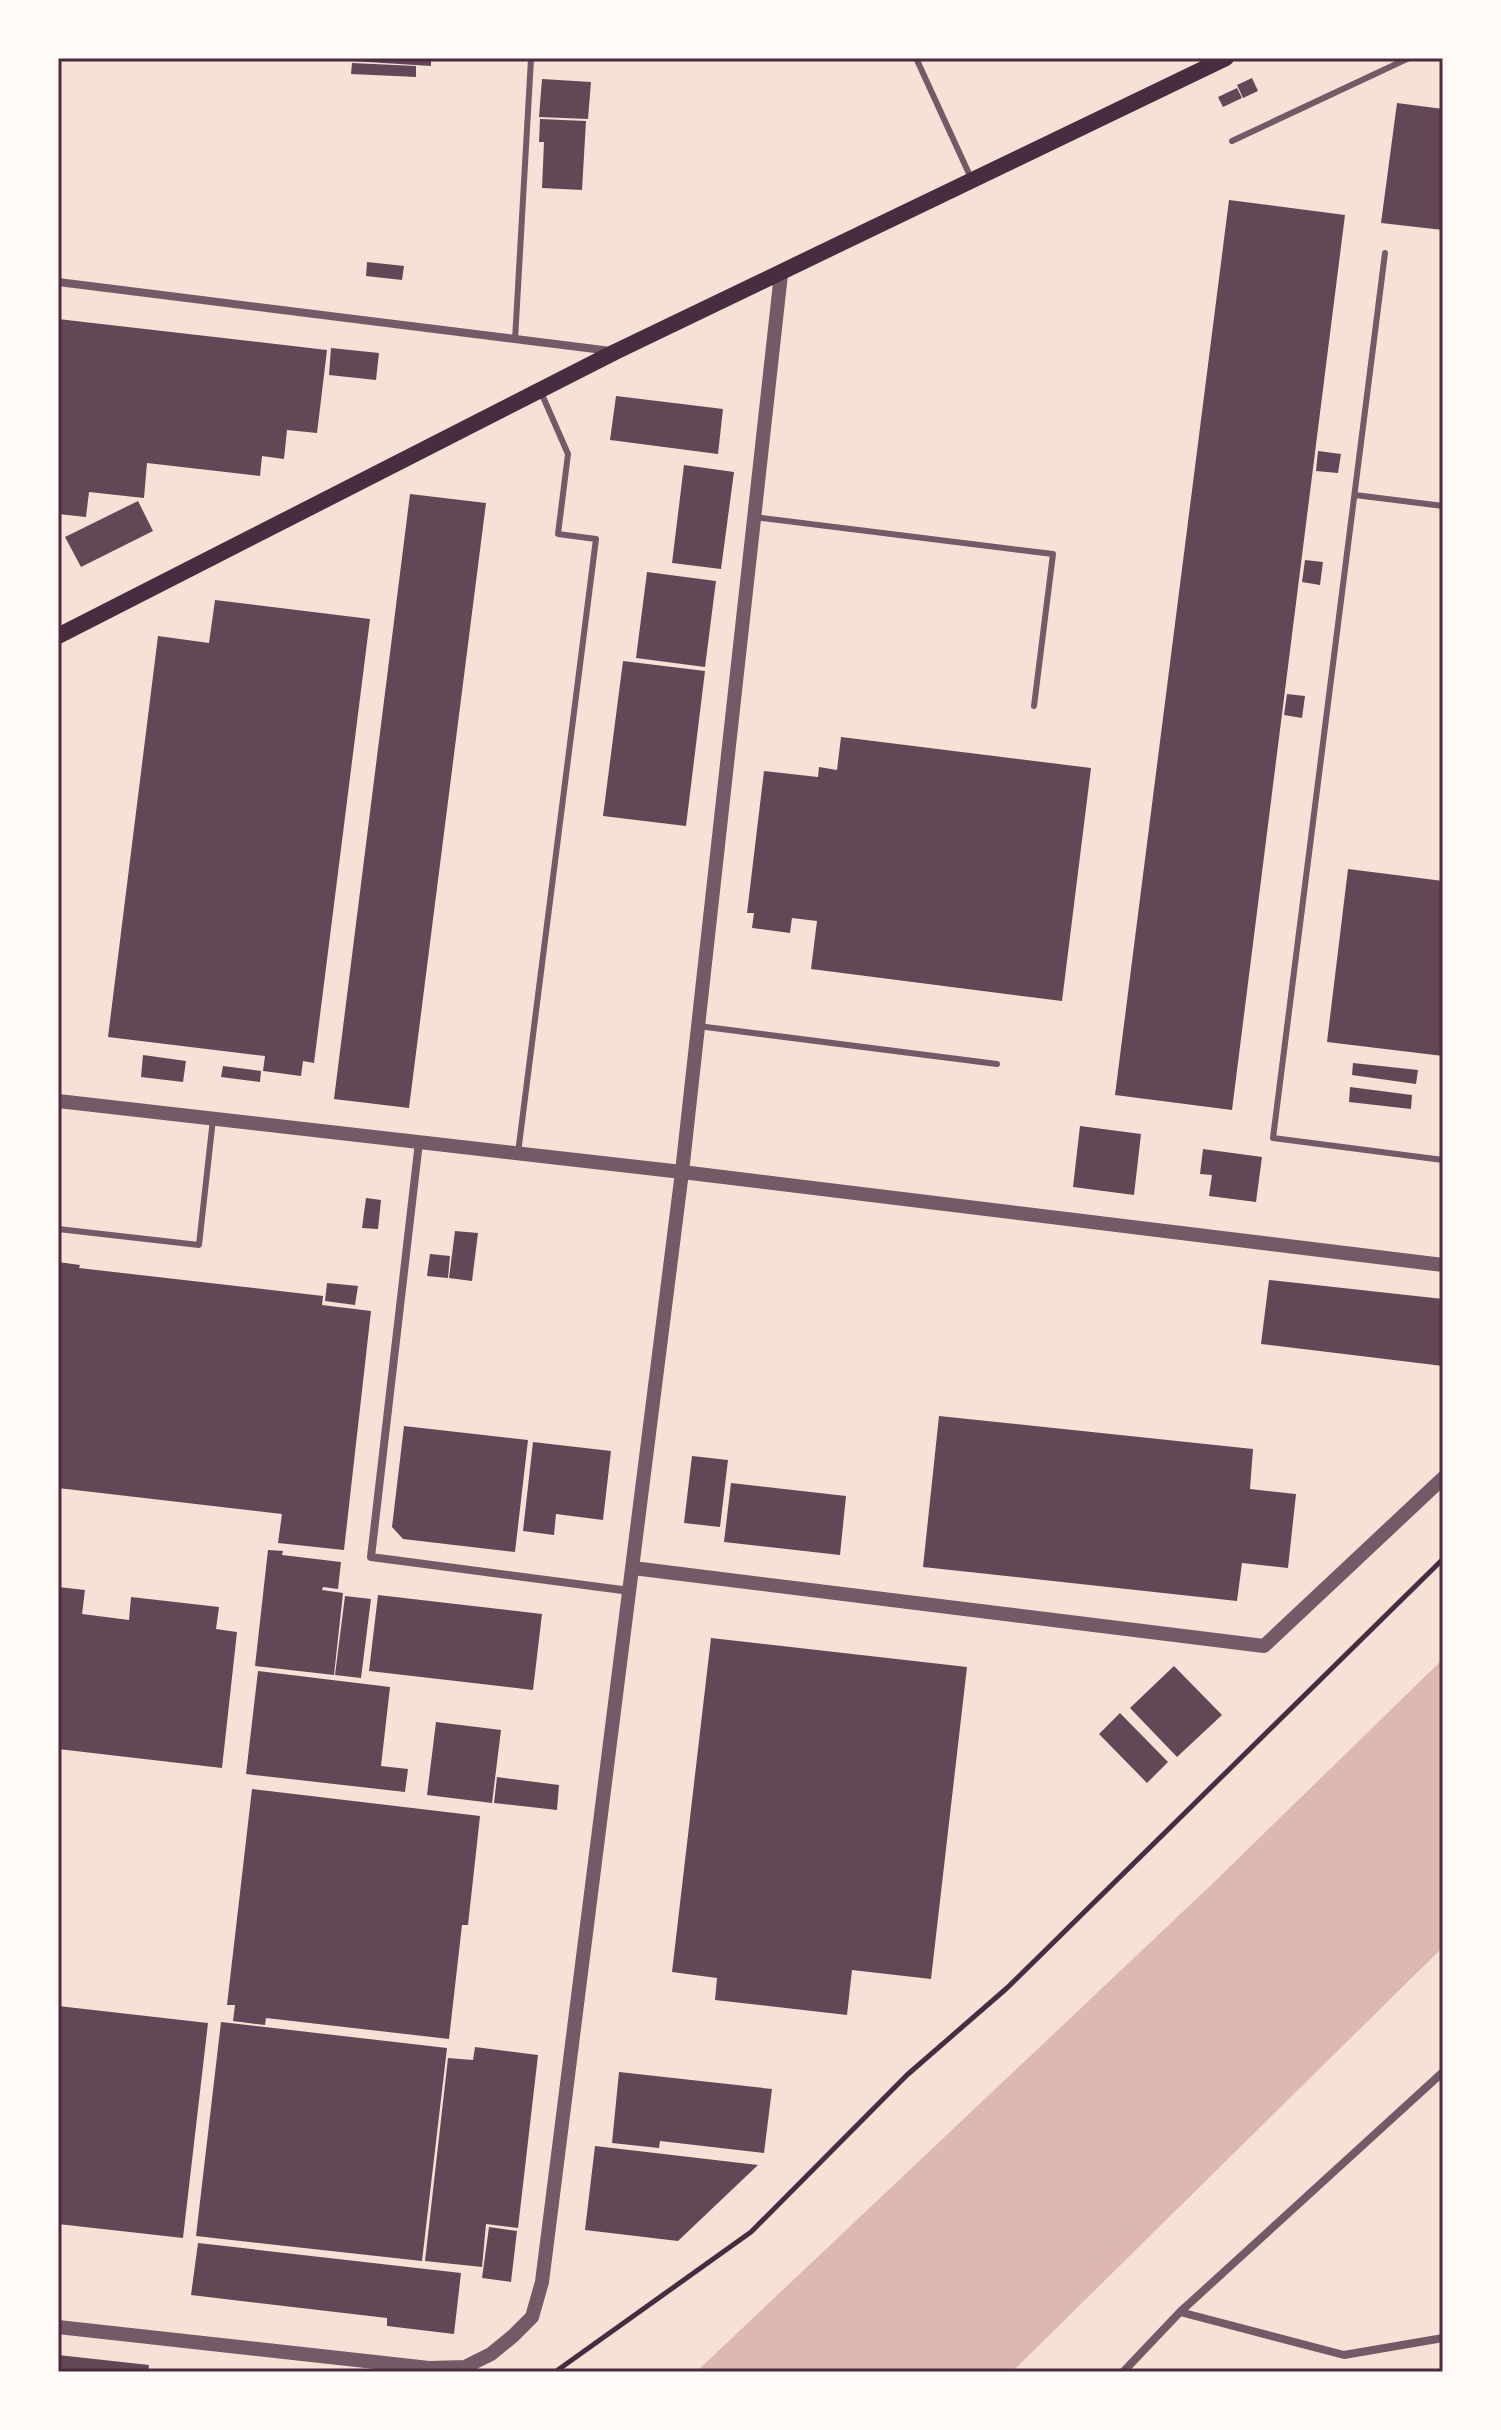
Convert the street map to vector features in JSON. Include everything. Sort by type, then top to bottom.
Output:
[{"type":"main road","points":[[58,636],[615,352],[1226,58]]},
{"type":"street","points":[[58,2327],[463,2370],[491,2354],[532,2317],[542,2282],[682,1172],[781,274]]},
{"type":"street","points":[[58,282],[615,352]]},
{"type":"street","points":[[58,1101],[682,1172],[1443,1265]]},
{"type":"street","points":[[419,1142],[371,1557],[630,1591]]},
{"type":"street","points":[[633,1568],[1264,1646],[1443,1478]]},
{"type":"street","points":[[1123,2372],[1180,2312],[1443,2072]]},
{"type":"street","points":[[1180,2312],[1344,2355],[1443,2338]]},
{"type":"lane","points":[[916,58],[973,181]]},
{"type":"lane","points":[[1232,141],[1409,58]]},
{"type":"lane","points":[[515,340],[531,59]]},
{"type":"lane","points":[[1385,253],[1273,1138],[1443,1160]]},
{"type":"lane","points":[[518,1153],[596,539],[558,534],[568,454],[540,390]]},
{"type":"lane","points":[[1355,495],[1443,506]]},
{"type":"lane","points":[[754,517],[1053,554],[1034,706]]},
{"type":"lane","points":[[698,1026],[997,1064]]},
{"type":"lane","points":[[58,1229],[199,1245],[213,1119]]},
{"type":"path","points":[[555,2372],[751,2232],[907,2075],[1007,1988],[1443,1559]]},
{"type":"shaded area","points":[[1443,1659],[1443,1947],[1012,2372],[696,2372],[1209,1887]]},
{"type":"building","points":[[352,58],[431,58],[431,66],[351,61]]},
{"type":"building","points":[[352,63],[416,66],[416,77],[351,74]]},
{"type":"building","points":[[1252,78],[1258,91],[1243,98],[1237,85]]},
{"type":"building","points":[[542,79],[591,82],[588,119],[539,117]]},
{"type":"building","points":[[1237,88],[1242,98],[1223,107],[1218,97]]},
{"type":"building","points":[[1397,103],[1443,109],[1443,230],[1381,223]]},
{"type":"building","points":[[540,119],[586,121],[582,190],[542,188],[544,142],[539,142]]},
{"type":"building","points":[[1229,200],[1345,215],[1232,1110],[1115,1095]]},
{"type":"building","points":[[367,262],[404,266],[402,280],[366,276]]},
{"type":"building","points":[[58,319],[327,350],[317,433],[287,430],[284,459],[262,456],[260,476],[147,463],[144,498],[89,492],[86,517],[58,514]]},
{"type":"building","points":[[331,348],[379,353],[376,380],[329,375]]},
{"type":"building","points":[[616,396],[723,409],[718,454],[610,440]]},
{"type":"building","points":[[1318,451],[1341,454],[1338,473],[1316,471]]},
{"type":"building","points":[[684,465],[734,472],[721,569],[672,563]]},
{"type":"building","points":[[410,494],[486,503],[409,1108],[334,1099]]},
{"type":"building","points":[[138,501],[153,531],[81,567],[65,537]]},
{"type":"building","points":[[1305,560],[1323,562],[1320,585],[1302,582]]},
{"type":"building","points":[[647,572],[716,581],[705,667],[636,658]]},
{"type":"building","points":[[215,600],[370,619],[314,1063],[303,1061],[301,1076],[263,1071],[265,1056],[108,1037],[158,636],[209,643]]},
{"type":"building","points":[[623,661],[705,671],[686,826],[603,816]]},
{"type":"building","points":[[1287,694],[1305,696],[1302,718],[1284,715]]},
{"type":"building","points":[[841,737],[1091,768],[1062,1001],[811,969],[817,921],[792,918],[790,933],[752,928],[754,913],[747,913],[764,771],[818,777],[819,767],[837,770]]},
{"type":"building","points":[[1348,869],[1443,881],[1443,1056],[1327,1042]]},
{"type":"building","points":[[143,1055],[186,1061],[183,1082],[141,1077]]},
{"type":"building","points":[[1353,1063],[1418,1070],[1416,1084],[1352,1075]]},
{"type":"building","points":[[223,1066],[261,1071],[260,1082],[221,1077]]},
{"type":"building","points":[[1350,1087],[1412,1095],[1411,1109],[1349,1102]]},
{"type":"building","points":[[1080,1126],[1141,1134],[1134,1195],[1073,1187]]},
{"type":"building","points":[[1203,1149],[1262,1157],[1256,1202],[1209,1196],[1212,1175],[1200,1174]]},
{"type":"building","points":[[366,1198],[381,1200],[378,1229],[362,1228]]},
{"type":"building","points":[[455,1231],[478,1233],[472,1281],[449,1278]]},
{"type":"building","points":[[430,1254],[450,1256],[448,1278],[427,1276]]},
{"type":"building","points":[[58,1262],[80,1265],[79,1268],[323,1296],[322,1305],[371,1311],[344,1550],[278,1543],[282,1514],[58,1488]]},
{"type":"building","points":[[1269,1280],[1443,1299],[1443,1366],[1261,1344]]},
{"type":"building","points":[[327,1283],[358,1286],[355,1305],[325,1301]]},
{"type":"building","points":[[939,1416],[1253,1449],[1250,1489],[1296,1494],[1288,1568],[1242,1563],[1237,1601],[923,1567]]},
{"type":"building","points":[[404,1426],[528,1440],[515,1552],[403,1539],[392,1527]]},
{"type":"building","points":[[533,1442],[611,1451],[603,1520],[556,1514],[554,1535],[523,1531]]},
{"type":"building","points":[[692,1456],[728,1460],[720,1527],[684,1523]]},
{"type":"building","points":[[731,1483],[846,1496],[840,1555],[724,1542]]},
{"type":"building","points":[[268,1550],[283,1551],[282,1555],[341,1562],[338,1589],[323,1587],[322,1590],[343,1593],[334,1675],[255,1666]]},
{"type":"building","points":[[58,1587],[85,1590],[82,1614],[129,1620],[131,1597],[219,1607],[216,1629],[237,1632],[222,1768],[58,1749]]},
{"type":"building","points":[[378,1595],[542,1614],[533,1690],[369,1671]]},
{"type":"building","points":[[345,1596],[371,1599],[361,1678],[335,1675]]},
{"type":"building","points":[[711,1638],[967,1667],[931,1979],[852,1970],[847,2015],[715,2000],[717,1978],[672,1972]]},
{"type":"building","points":[[1174,1666],[1222,1715],[1177,1757],[1130,1708]]},
{"type":"building","points":[[258,1671],[390,1687],[381,1766],[408,1769],[405,1792],[246,1774]]},
{"type":"building","points":[[1120,1713],[1168,1762],[1147,1783],[1099,1734]]},
{"type":"building","points":[[436,1722],[501,1730],[492,1803],[427,1795]]},
{"type":"building","points":[[497,1777],[559,1785],[557,1810],[494,1803]]},
{"type":"building","points":[[252,1789],[480,1816],[468,1925],[462,1925],[449,2039],[266,2018],[265,2025],[233,2021],[235,2005],[227,2005]]},
{"type":"building","points":[[58,2006],[208,2023],[183,2238],[58,2224]]},
{"type":"building","points":[[221,2022],[447,2048],[422,2261],[196,2236]]},
{"type":"building","points":[[475,2047],[538,2055],[518,2228],[486,2224],[482,2267],[425,2261],[448,2058],[473,2060]]},
{"type":"building","points":[[619,2072],[772,2089],[764,2153],[660,2141],[659,2148],[612,2143]]},
{"type":"building","points":[[595,2146],[758,2165],[678,2241],[585,2230]]},
{"type":"building","points":[[489,2227],[517,2231],[511,2282],[482,2278]]},
{"type":"building","points":[[198,2243],[461,2273],[454,2334],[387,2326],[387,2318],[191,2295]]},
{"type":"building","points":[[58,2355],[149,2365],[148,2372],[58,2372]]}]
